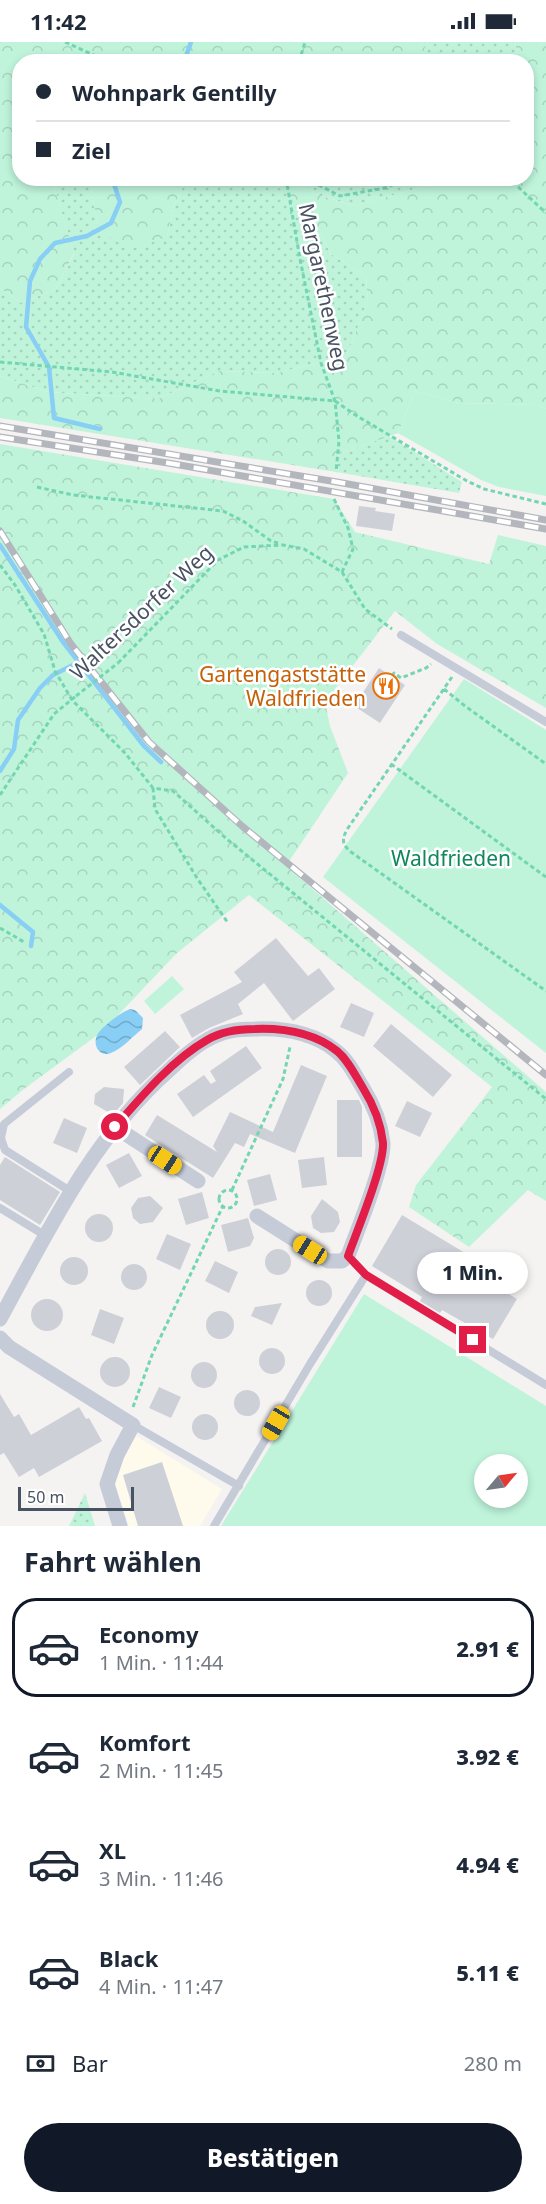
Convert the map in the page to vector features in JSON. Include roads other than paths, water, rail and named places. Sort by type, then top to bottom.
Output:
[{"type":"street","points":[[0,1319],[70,1191],[115,1127],[145,1092],[186,1054],[207,1039],[231,1030],[268,1028],[291,1030],[321,1041],[337,1052],[349,1066],[368,1096],[380,1126],[383,1145],[379,1165],[348,1256],[342,1261],[328,1261],[257,1216]]},
{"type":"street","points":[[115,1127],[198,1181]]},
{"type":"street","points":[[0,1338],[9,1347],[130,1423],[107,1484],[120,1526]]},
{"type":"lane","points":[[401,635],[546,722]]},
{"type":"lane","points":[[69,1072],[4,1124],[1,1138],[5,1150],[70,1191]]},
{"type":"lane","points":[[0,1208],[46,1236]]},
{"type":"lane","points":[[348,1256],[366,1275],[546,1385]]},
{"type":"lane","points":[[214,1526],[366,1275]]},
{"type":"lane","points":[[130,1423],[239,1486]]},
{"type":"water","points":[[130,1009],[135,1010],[143,1018],[142,1029],[115,1051],[106,1054],[99,1051],[96,1040],[99,1032]]},
{"type":"waterway","points":[[187,54],[191,42]]},
{"type":"waterway","points":[[100,429],[54,418],[49,367],[26,327],[30,281],[40,259],[55,243],[87,236],[111,223],[120,202],[115,186]]},
{"type":"waterway","points":[[0,545],[63,642],[144,746],[161,762]]},
{"type":"waterway","points":[[0,771],[14,749],[18,720],[40,688],[53,675],[79,662]]},
{"type":"waterway","points":[[0,905],[33,932],[31,946]]},
{"type":"railway","points":[[0,426],[337,482],[546,520]]},
{"type":"railway","points":[[0,437],[168,463],[546,529]]},
{"type":"railway","points":[[0,531],[71,644],[149,742],[242,826],[546,1075]]},
{"type":"place","name":"Gartengaststätte Waldfrieden","points":[[386,686]]},
{"type":"park label","name":"Waldfrieden","points":[[451,858]]}]
